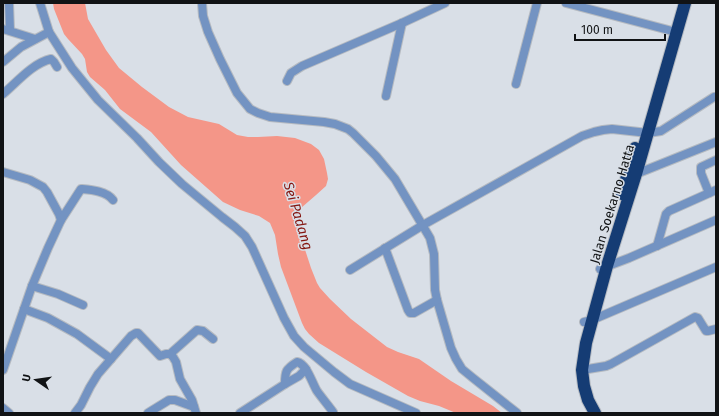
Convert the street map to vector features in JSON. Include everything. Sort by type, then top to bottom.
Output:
[{"type":"highway","name":"Jalan Soekarno Hatta","points":[[587,413],[578,390],[576,358],[644,133],[673,31],[678,3]]},
{"type":"highway","name":"Jalan Soekarno Hatta","points":[[673,31],[685,3]]},
{"type":"highway","name":"Jalan Soekarno Hatta","points":[[604,268],[636,174],[644,133]]},
{"type":"highway","name":"Jalan Soekarno Hatta","points":[[588,321],[582,370],[584,386],[594,413]]},
{"type":"street","points":[[9,3],[7,30],[35,39]]},
{"type":"street","points":[[40,3],[49,32],[72,68],[98,100],[182,184],[245,236],[252,247],[284,318],[294,336],[304,347],[350,384],[416,413]]},
{"type":"street","points":[[202,3],[203,16],[208,32],[220,59],[237,93],[250,109],[270,117],[324,122],[348,129],[395,179],[430,238],[433,250],[437,300],[451,348],[456,359],[462,369],[472,378],[517,413]]},
{"type":"street","points":[[286,81],[291,73],[302,66],[445,3]]},
{"type":"street","points":[[516,84],[537,3]]},
{"type":"street","points":[[566,3],[673,31]]},
{"type":"street","points":[[386,96],[402,23]]},
{"type":"street","points":[[3,62],[21,47],[49,32]]},
{"type":"street","points":[[3,94],[31,69],[44,61],[51,59],[57,67]]},
{"type":"street","points":[[350,270],[423,225],[582,136],[603,130],[644,133],[661,131],[714,97]]},
{"type":"street","points":[[636,174],[716,142]]},
{"type":"street","points":[[657,246],[666,214],[713,191],[700,170],[701,167],[716,160]]},
{"type":"street","points":[[3,172],[38,183],[43,187],[50,197],[61,220]]},
{"type":"street","points":[[3,370],[32,286],[48,248],[61,220],[81,189],[104,193],[110,196],[113,200]]},
{"type":"street","points":[[604,268],[716,220]]},
{"type":"street","points":[[385,248],[410,313],[414,313],[437,300]]},
{"type":"street","points":[[588,321],[716,266]]},
{"type":"street","points":[[32,286],[58,294],[83,305]]},
{"type":"street","points":[[24,309],[48,318],[77,334],[110,359]]},
{"type":"street","points":[[582,370],[612,364],[695,317],[698,318],[706,331],[716,329]]},
{"type":"street","points":[[75,413],[81,405],[93,381],[110,359],[131,336],[136,333],[138,333],[160,356],[170,354],[197,330],[203,331],[213,339]]},
{"type":"street","points":[[170,354],[176,362],[180,379],[195,410]]},
{"type":"street","points":[[285,384],[286,372],[288,368],[299,362],[306,369],[317,390],[333,412]]},
{"type":"street","points":[[240,413],[299,376],[306,369]]},
{"type":"street","points":[[148,413],[169,400],[175,400],[195,410]]},
{"type":"street","points":[[3,408],[9,413]]},
{"type":"shaded area","points":[[53,3],[85,3],[88,19],[106,50],[119,68],[169,107],[188,117],[219,124],[237,135],[248,137],[277,136],[295,138],[311,144],[319,150],[324,159],[327,173],[328,179],[326,186],[301,208],[296,222],[311,268],[320,288],[351,319],[387,347],[419,359],[502,413],[456,413],[439,406],[420,401],[408,396],[366,372],[319,343],[309,334],[302,323],[281,267],[275,235],[270,223],[259,216],[240,210],[223,202],[181,165],[151,132],[120,109],[105,90],[90,77],[82,54],[64,34]]},
{"type":"water label","name":"Sei Padang","points":[[298,216]]}]
